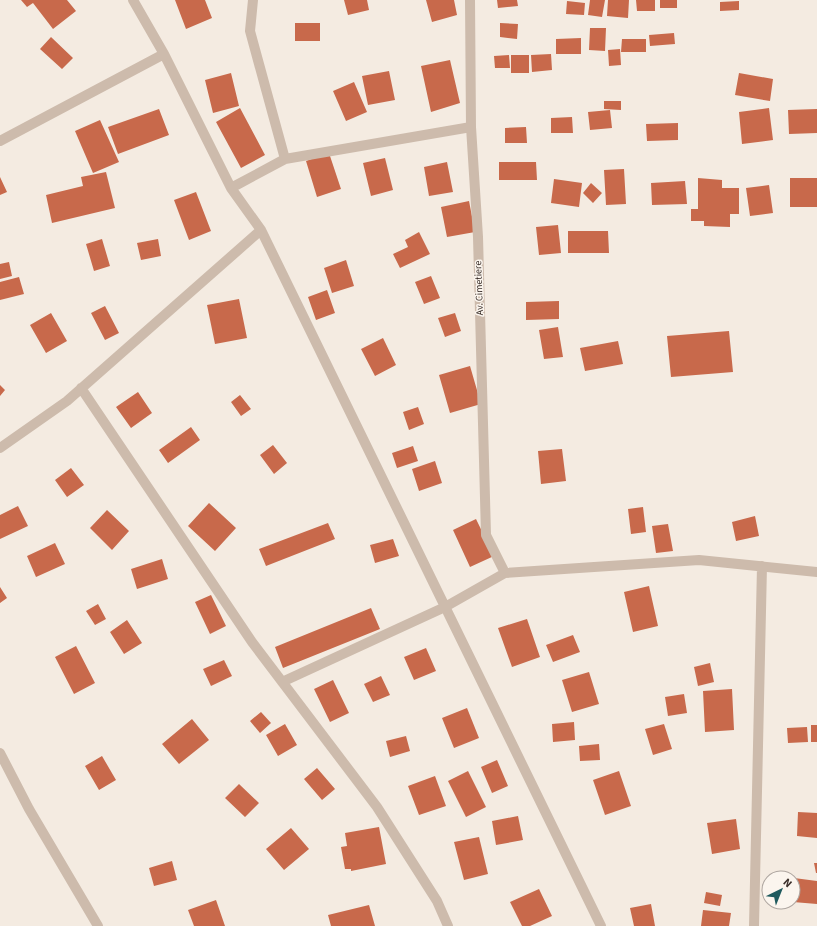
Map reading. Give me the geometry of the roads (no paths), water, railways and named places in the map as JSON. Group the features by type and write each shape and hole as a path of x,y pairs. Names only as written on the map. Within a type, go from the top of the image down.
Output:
{"street":[{"path":"133,0 164,54 231,188 260,230 601,926"},
{"path":"254,0 250,31 285,159"},
{"name":"Av. Cimetiere","path":"470,0 471,127 478,237 486,535 505,573"},
{"path":"0,141 164,54"},
{"path":"231,188 285,159 471,127"},
{"path":"0,448 67,401 260,230"},
{"path":"81,388 252,642 377,807 437,900 448,926"},
{"path":"282,682 445,607 505,573 699,560 817,572"},
{"path":"754,926 762,566"},
{"path":"0,753 29,808 98,926"}]}
